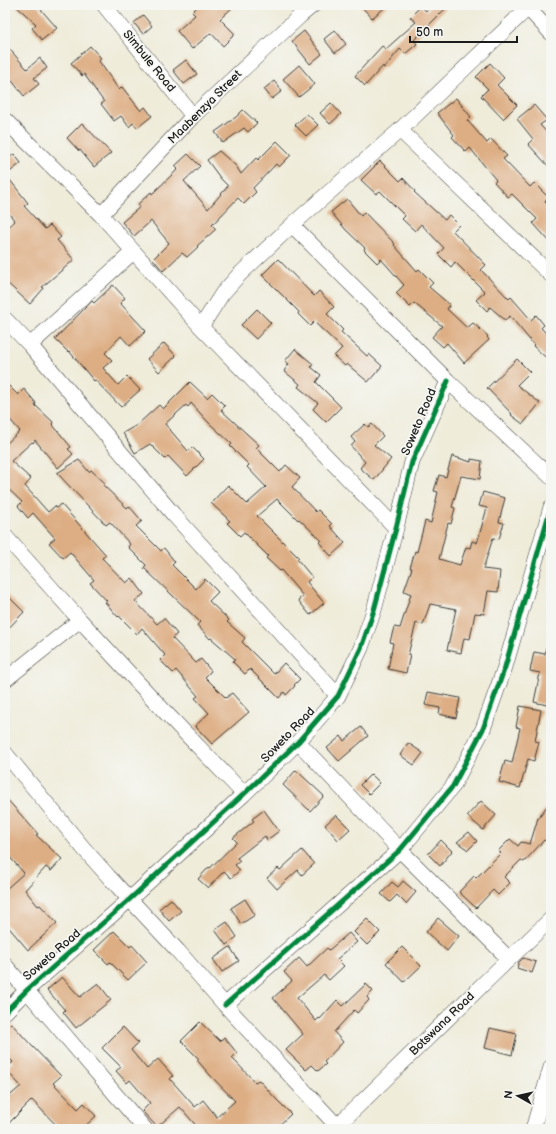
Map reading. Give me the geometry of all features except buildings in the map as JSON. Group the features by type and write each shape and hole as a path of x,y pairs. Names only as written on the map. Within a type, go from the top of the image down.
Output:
{"street":[{"name":"Simbule Road","path":"105,5 193,116"},
{"name":"Maabenzya Street","path":"101,215 193,116 313,5"},
{"path":"201,327 222,294 238,276 292,225 400,130 528,6 551,33"},
{"path":"5,120 101,215 201,327 396,528"},
{"path":"400,130 551,275"},
{"path":"292,225 448,381 551,477"},
{"path":"30,345 133,252"},
{"path":"5,319 30,345 173,514 338,696"},
{"name":"Soweto Road","path":"5,1012 27,990 130,899 244,794 298,742 338,696 361,648 374,610 412,462 448,381"},
{"path":"225,1005 400,850 453,786 483,729 505,667 551,507"},
{"path":"5,536 166,713 244,794"},
{"path":"5,680 80,620"},
{"path":"298,742 400,850 509,959"},
{"path":"5,753 85,850 336,1127"},
{"name":"Botswana Road","path":"336,1127 551,919"},
{"path":"5,965 146,1129"},
{"path":"533,1129 551,1067"}],"cycle path":[{"path":"5,1012 27,990 130,899 244,794 298,742 338,696 361,648 374,610 412,462 448,381"},
{"path":"225,1005 400,850 453,786 483,729 505,667 551,507"}]}
